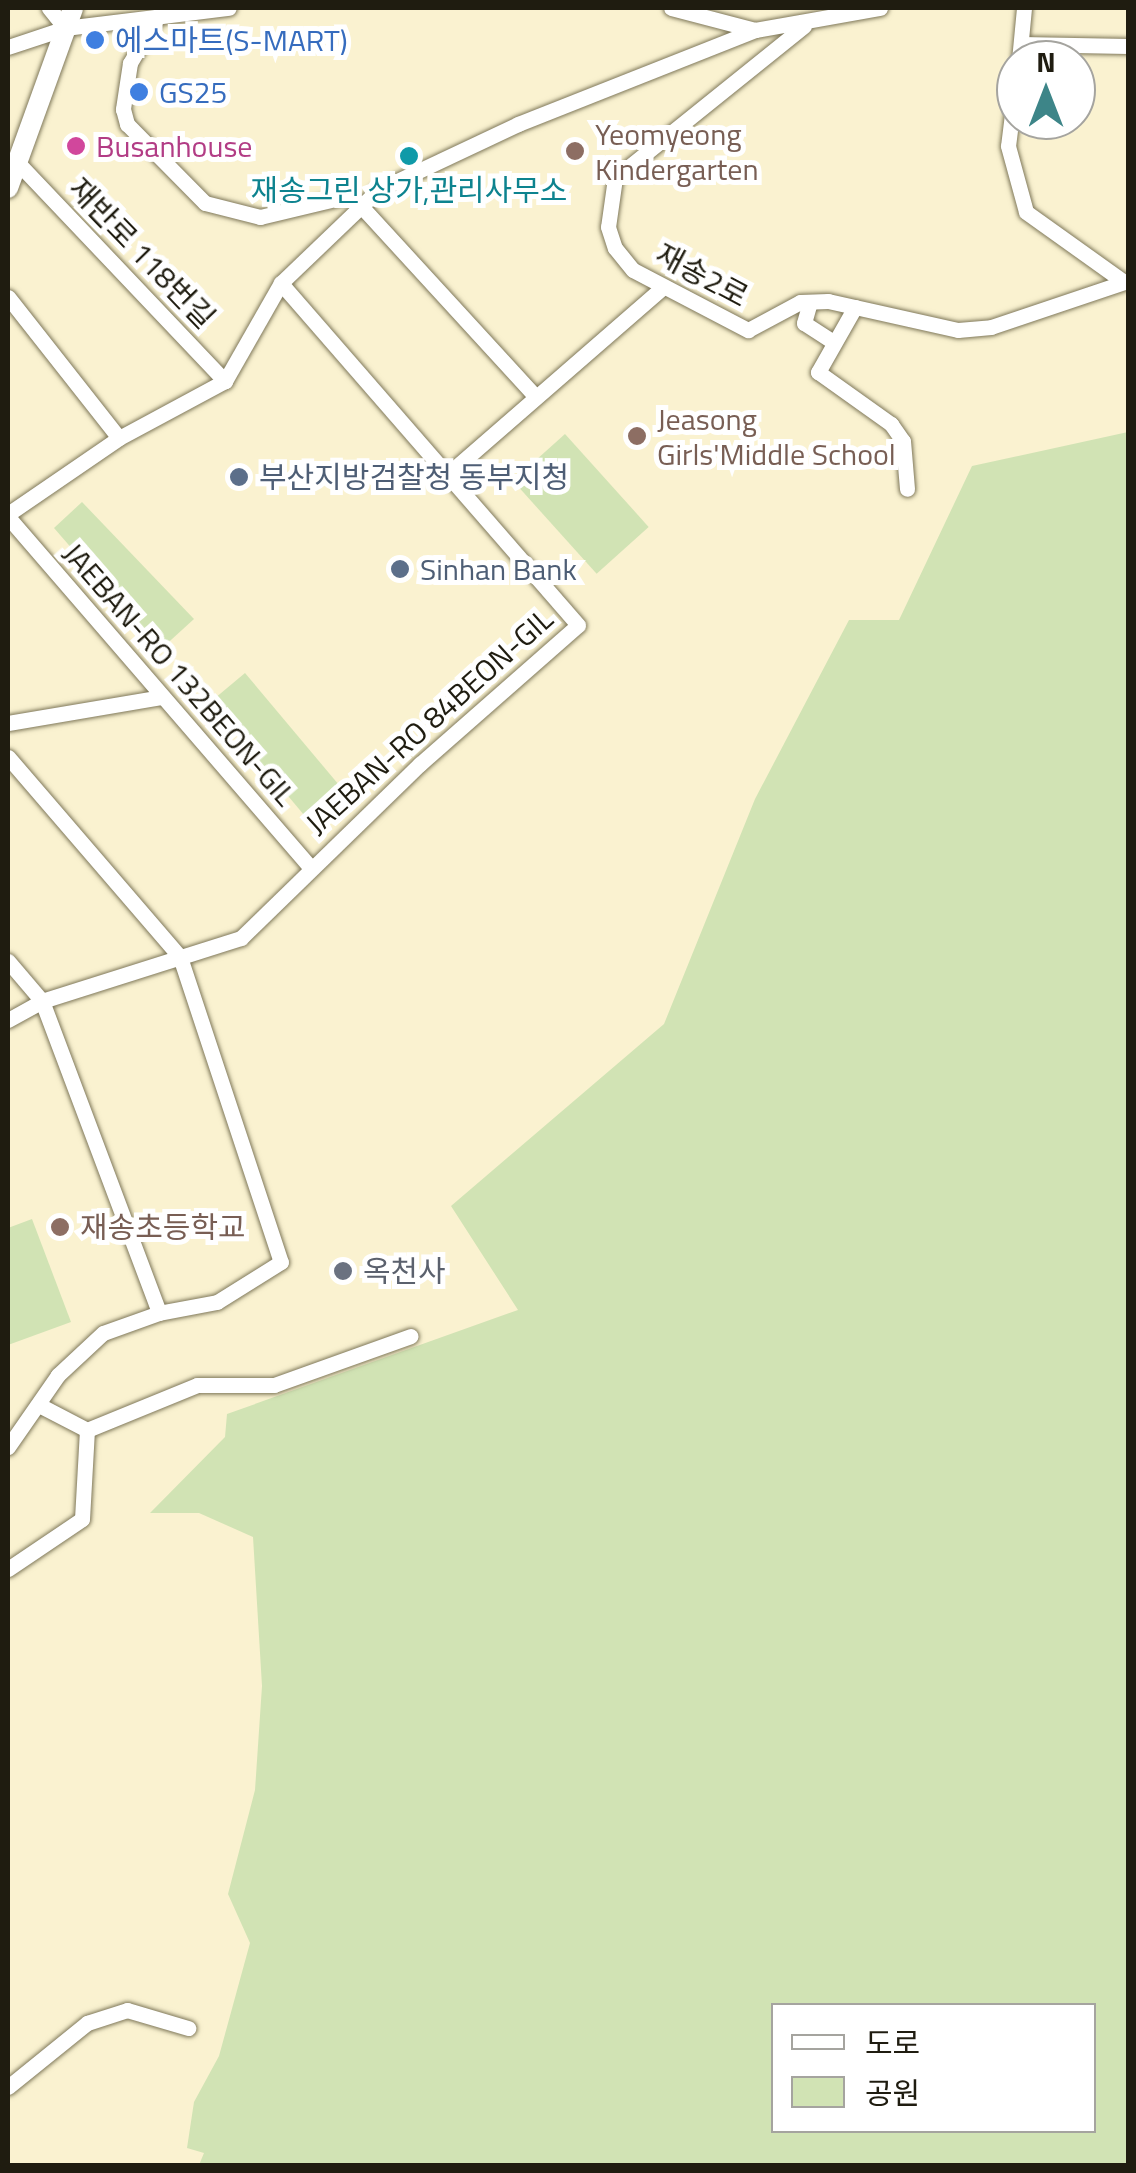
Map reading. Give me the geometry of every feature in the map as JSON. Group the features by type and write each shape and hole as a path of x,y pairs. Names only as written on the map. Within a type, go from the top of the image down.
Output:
{"main road":[{"path":"8,188 69,18"}],"street":[{"path":"49,8 69,18"},
{"path":"8,47 69,18 158,16 229,8"},
{"path":"671,8 755,30"},
{"path":"8,515 119,438 225,380 281,283 378,190 518,124 755,30 804,26 880,8"},
{"path":"1021,40 1024,8"},
{"path":"158,16 130,64 123,109 127,124 205,202 260,217 344,197"},
{"name":"재송2로","path":"804,26 615,178 608,226 615,248 661,289 748,330 777,311 810,302 854,307 958,330 991,328 1126,281"},
{"path":"1096,48 1128,46"},
{"path":"1009,140 1026,212 1126,281"},
{"name":"재반로 118번길","path":"18,163 225,380"},
{"path":"361,206 535,396"},
{"path":"281,283 448,474 661,289"},
{"path":"8,296 119,438"},
{"path":"810,302 804,323 834,342"},
{"path":"854,307 818,372 891,424 903,441 907,489"},
{"name":"JAEBAN-RO 84BEON-GIL","path":"8,1020 42,1001 241,938 310,867 578,626 448,474"},
{"name":"JAEBAN-RO 132BEON-GIL","path":"8,515 310,867"},
{"path":"8,723 161,697"},
{"path":"8,757 180,957 282,1262 216,1302 159,1313 103,1333 58,1376 8,1447"},
{"path":"8,961 42,1001 159,1313"},
{"path":"86,1430 168,1394 197,1386 274,1384 412,1336"},
{"path":"39,1405 86,1430"},
{"path":"8,1569 82,1519 86,1430"},
{"path":"8,2087 88,2023 128,2010 188,2028"}],"green space":[{"path":"1128,432 1128,2165 199,2165 204,2153 187,2148 194,2102 219,2056 250,1943 228,1894 255,1790 262,1686 253,1537 199,1513 150,1513 225,1437 227,1414 518,1310 451,1206 664,1024 755,799 849,620 899,620 972,466"},
{"path":"565,434 649,527 597,574 513,481"},
{"path":"82,502 194,619 160,650 54,528"},
{"path":"245,673 348,796 313,825 210,703"},
{"path":"32,1219 71,1322 8,1345 8,1228"}],"place":[{"name":"에스마트(S-MART)","path":"95,40"},
{"name":"GS25","path":"139,92"},
{"name":"Busanhouse","path":"76,146"},
{"name":"Yeomyeong Kindergarten","path":"575,151"},
{"name":"재송그린 상가,관리사무소","path":"409,156"},
{"name":"Jeasong Girls'Middle School","path":"637,436"},
{"name":"부산지방검찰청 동부지청","path":"239,477"},
{"name":"Sinhan Bank","path":"400,569"},
{"name":"재송초등학교","path":"60,1227"},
{"name":"옥천사","path":"343,1271"}]}
